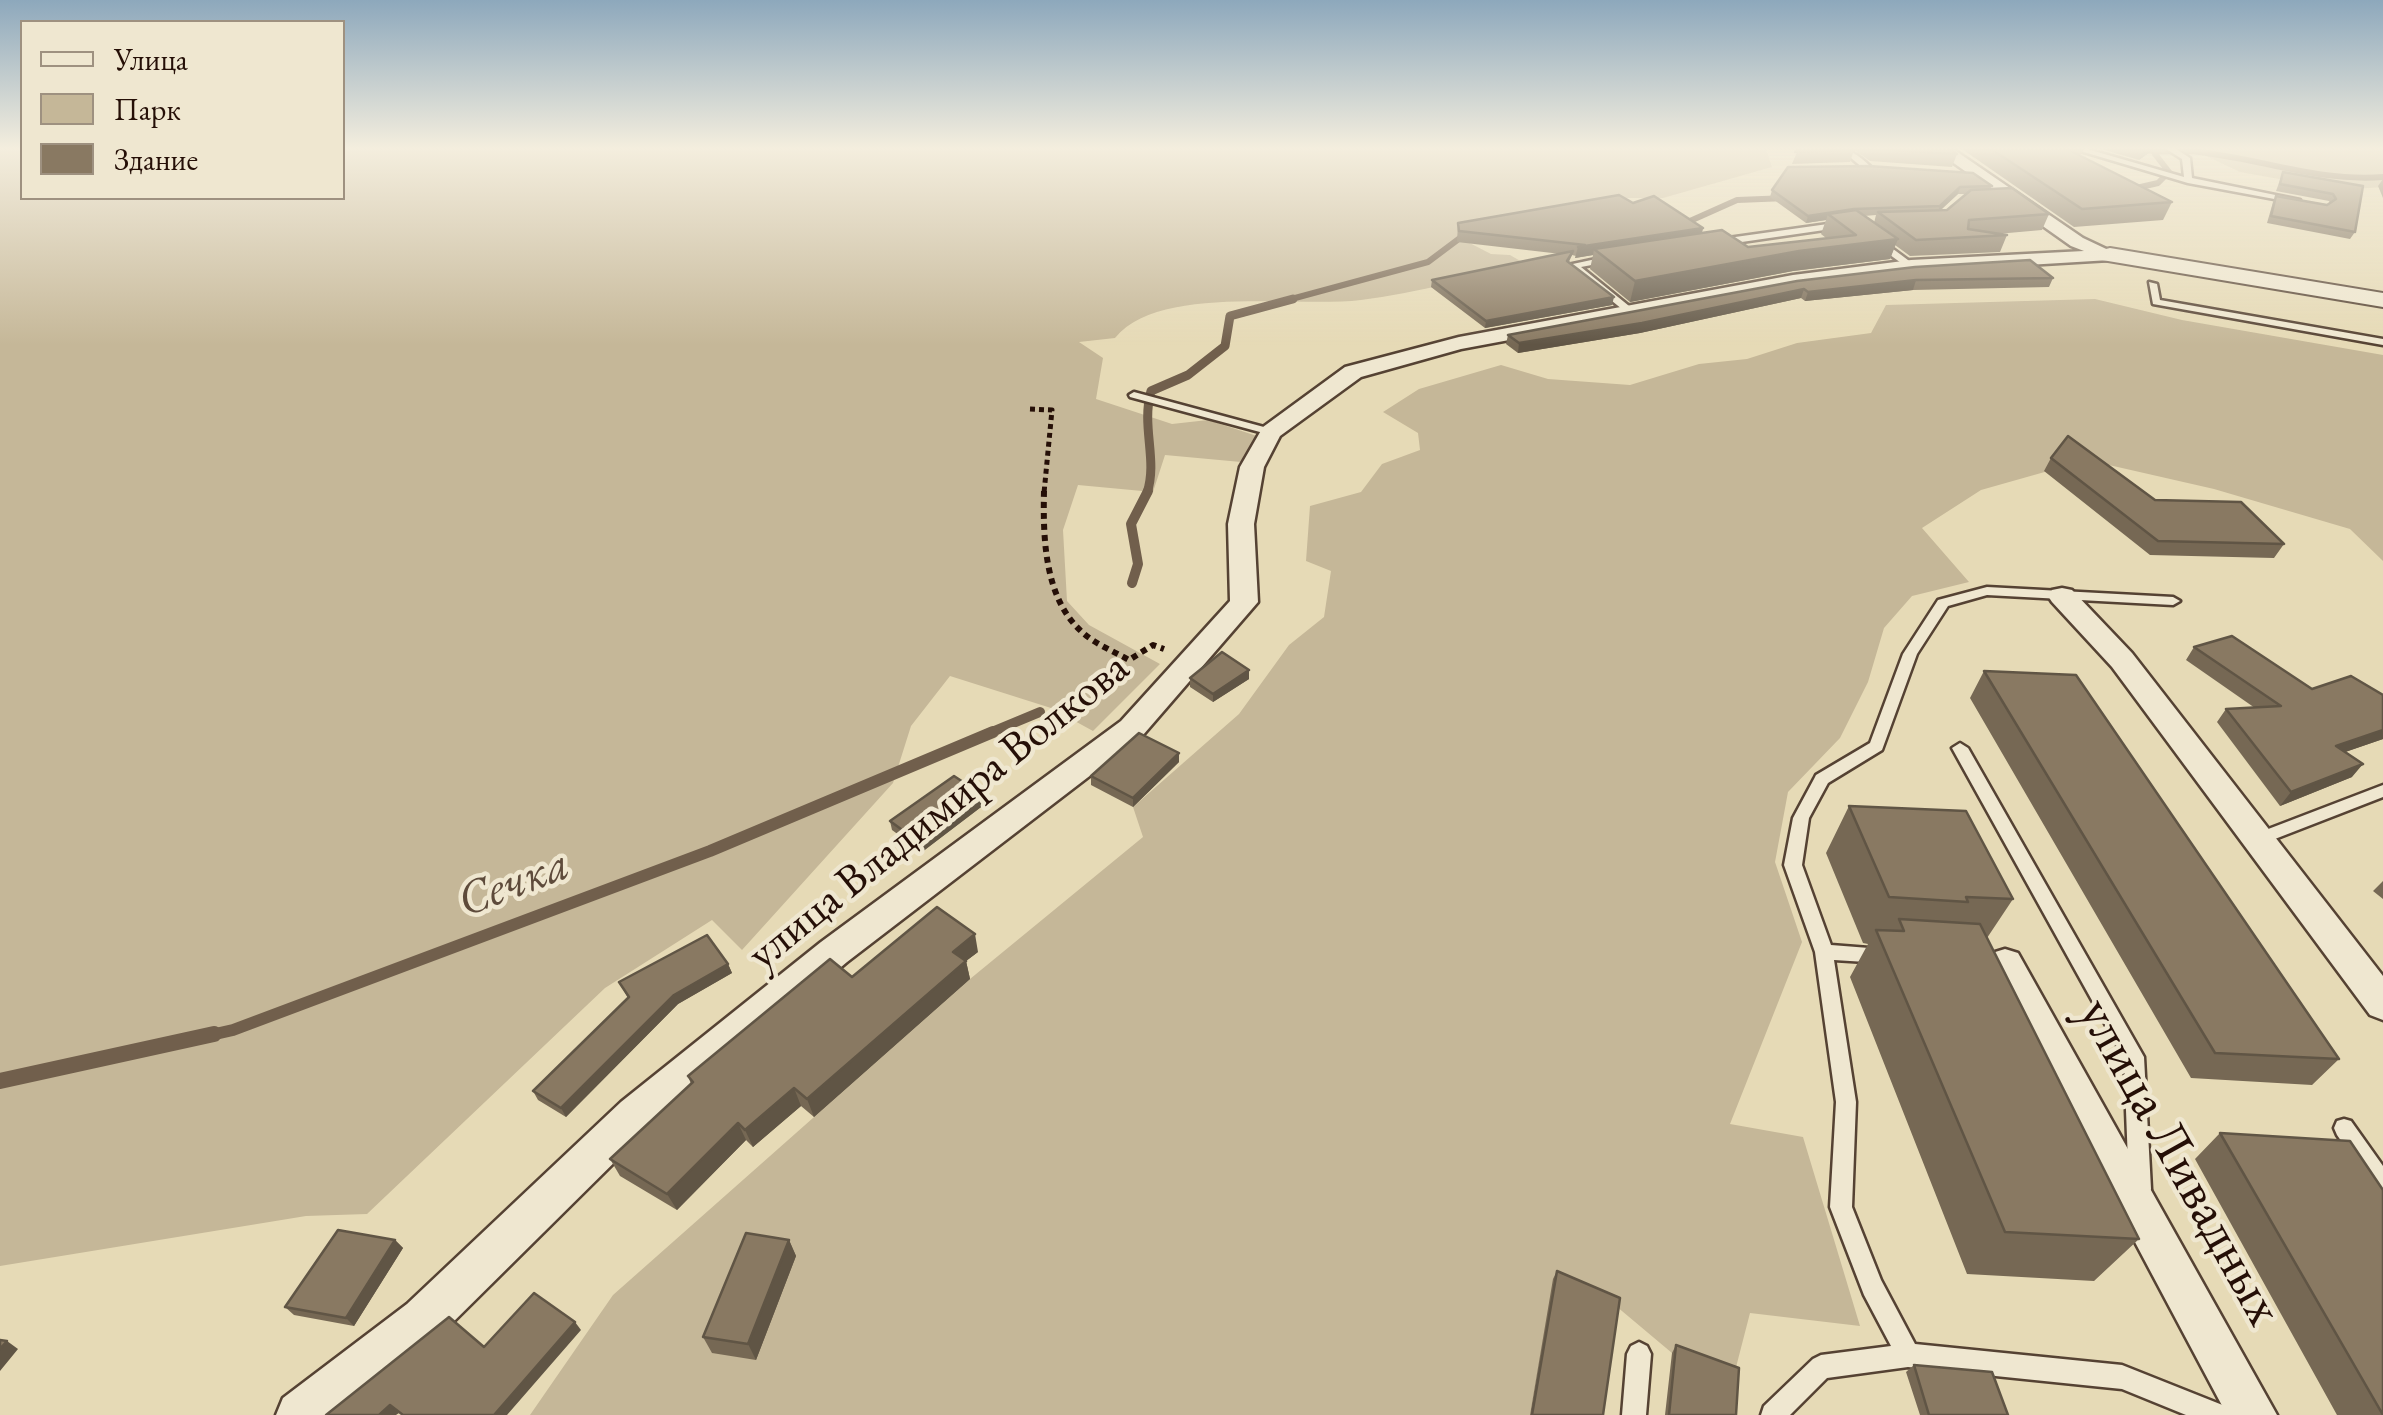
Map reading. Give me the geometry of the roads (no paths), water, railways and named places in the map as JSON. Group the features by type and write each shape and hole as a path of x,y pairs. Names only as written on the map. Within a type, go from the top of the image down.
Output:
{"street":[{"path":"2028,213 2077,242 2110,255 2383,300"},
{"name":"улица Владимира Волкова","path":"300,1415 422,1320 635,1115 834,952 1132,728 1244,602 1241,524 1252,467 1271,432 1353,372 1459,343 1793,281 1911,266 2110,255"},
{"path":"2062,596 2122,660 2383,1004"},
{"name":"улица Ливадных","path":"1996,963 2142,1213 2252,1415"}],"lane":[{"path":"1717,243 1852,223"},
{"path":"1866,234 1911,266"},
{"path":"1627,257 1573,265 1631,312"},
{"path":"2152,284 2156,302 2383,342"},
{"path":"1134,395 1271,432"},
{"path":"1908,1355 1872,1286 1841,1206 1846,1102 1824,952 1793,865 1802,818 1822,780 1876,746 1910,654 1943,602 1987,591 2173,601"},
{"path":"1960,748 2134,1056 2142,1213"},
{"path":"2256,840 2383,791"},
{"path":"1824,952 1896,956"},
{"path":"2344,1128 2383,1184"},
{"path":"1634,1415 1639,1354"},
{"path":"1773,1415 1821,1367 1908,1355 2122,1377 2216,1415"}],"waterway":[{"name":"Сечка","path":"1681,225 1708,213"},
{"name":"Сечка","path":"1284,301 1428,262 1460,238 1469,236"},
{"name":"Сечка","path":"1147,493 1151,391 1188,375 1225,346 1230,316 1293,299"},
{"name":"Сечка","path":"1132,583 1138,564 1131,524 1147,493"},
{"name":"Сечка","path":"987,734 1040,712"},
{"name":"Сечка","path":"202,1037 233,1030 710,851 993,732"},
{"name":"Сечка","path":"0,1081 214,1034"}]}
